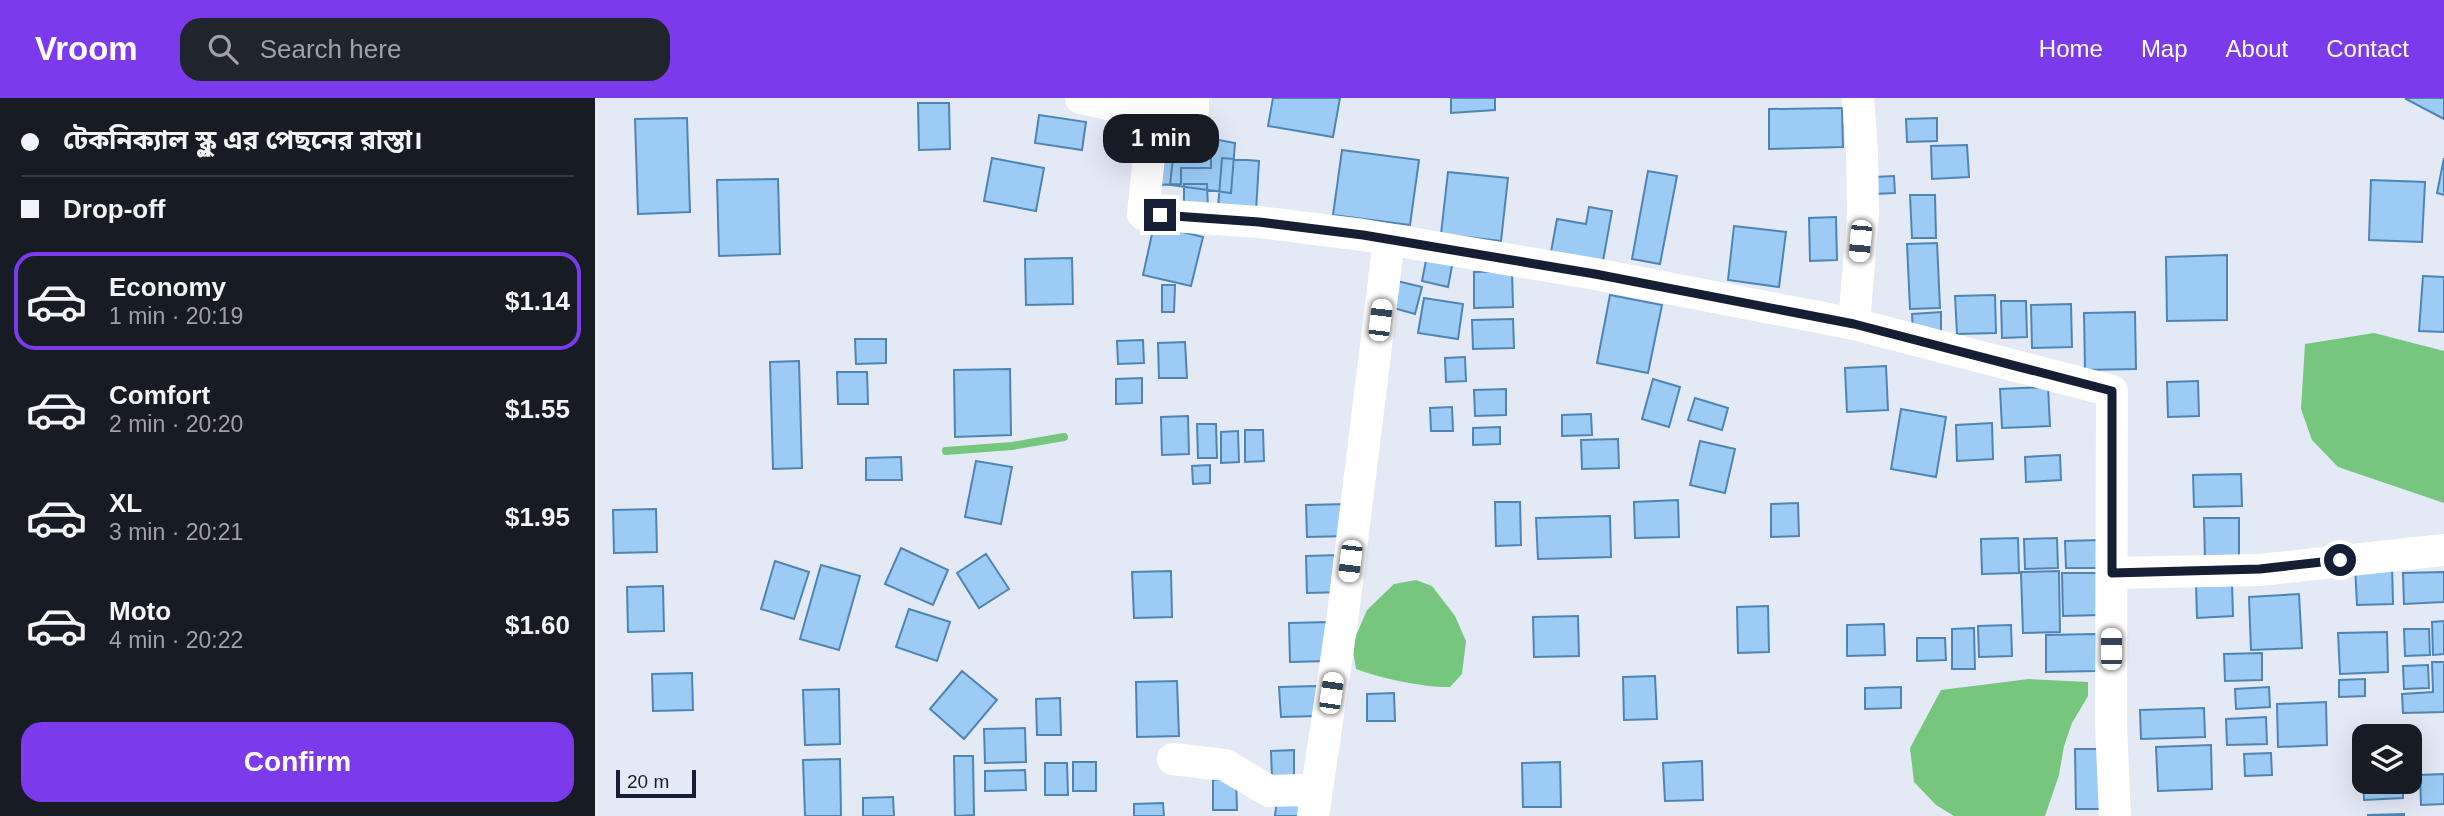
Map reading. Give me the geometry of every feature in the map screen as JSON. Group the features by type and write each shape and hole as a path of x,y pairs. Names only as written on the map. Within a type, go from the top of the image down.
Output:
{"street":[{"path":"1081,98 1116,106 1192,110 1193,98"},
{"path":"1854,324 1863,214 1858,98"},
{"path":"1154,109 1143,214 1259,222 1595,274 1854,324 2112,391 2111,724 2115,816"},
{"path":"1315,807 1343,614 1389,240"},
{"path":"2112,573 2260,569 2444,550"},
{"path":"1173,759 1225,765 1269,790 1299,790 1315,807"}],"shaded area":[{"path":"2374,333 2444,351 2444,503 2338,467 2312,440 2301,409 2305,344"},
{"path":"1416,580 1432,586 1455,616 1466,641 1462,674 1450,687 1403,682 1356,669 1352,645 1367,610 1394,584"},
{"path":"2029,679 2088,682 2088,696 2072,723 2045,816 1954,816 1936,805 1914,782 1910,748 1941,690"}],"building":[{"path":"1273,98 1340,98 1333,137 1268,126"},
{"path":"1451,98 1495,98 1495,110 1451,113"},
{"path":"2444,98 2444,119 2406,99"},
{"path":"918,103 949,103 950,149 919,150"},
{"path":"1842,108 1843,147 1769,149 1769,109"},
{"path":"1039,115 1086,122 1082,150 1035,143"},
{"path":"687,118 690,212 638,214 635,119"},
{"path":"1937,118 1937,141 1907,142 1906,119"},
{"path":"1176,132 1235,143 1231,193 1170,185"},
{"path":"1211,132 1211,168 1181,168 1181,184 1155,185 1154,133"},
{"path":"1967,145 1969,177 1932,179 1931,146"},
{"path":"1342,150 1419,160 1410,225 1333,215"},
{"path":"992,158 1044,168 1036,211 984,201"},
{"path":"1222,158 1259,161 1256,211 1218,208"},
{"path":"2444,158 2444,195 2437,193"},
{"path":"1648,171 1677,176 1660,264 1632,259"},
{"path":"1448,172 1508,178 1501,241 1441,234"},
{"path":"1894,176 1895,193 1875,194 1874,177"},
{"path":"778,179 780,254 719,256 717,180"},
{"path":"2371,180 2425,182 2422,242 2369,240"},
{"path":"1184,184 1207,184 1208,208 1184,208"},
{"path":"1910,195 1935,195 1936,238 1912,238"},
{"path":"1589,207 1612,211 1603,261 1551,252 1557,219 1586,224"},
{"path":"1836,217 1837,260 1810,261 1809,218"},
{"path":"1154,225 1203,237 1191,286 1143,275"},
{"path":"1734,226 1786,232 1779,287 1728,280"},
{"path":"1937,243 1940,308 1910,309 1907,244"},
{"path":"1427,255 1453,261 1448,287 1422,281"},
{"path":"2227,255 2227,320 2167,321 2166,257"},
{"path":"1072,258 1073,304 1026,305 1025,259"},
{"path":"1512,271 1513,307 1474,308 1474,272"},
{"path":"2423,276 2444,277 2444,332 2419,331"},
{"path":"1397,281 1422,287 1415,314 1390,307"},
{"path":"1162,285 1175,285 1174,312 1162,312"},
{"path":"1610,295 1662,305 1648,373 1597,363"},
{"path":"1995,295 1996,333 1957,334 1955,296"},
{"path":"1424,298 1463,304 1458,339 1418,333"},
{"path":"2001,301 2026,301 2027,337 2002,338"},
{"path":"2071,304 2072,347 2032,348 2031,305"},
{"path":"1941,312 1941,331 1913,332 1912,314"},
{"path":"2135,312 2136,369 2085,370 2084,313"},
{"path":"1513,319 1514,348 1473,349 1472,320"},
{"path":"855,339 886,339 886,363 856,364"},
{"path":"1143,340 1144,363 1118,364 1117,341"},
{"path":"1185,342 1187,378 1159,378 1158,343"},
{"path":"1465,357 1466,381 1446,382 1445,358"},
{"path":"799,361 802,468 773,469 770,362"},
{"path":"1886,366 1888,410 1847,412 1845,368"},
{"path":"1010,369 1011,435 955,437 954,370"},
{"path":"837,372 867,372 868,404 838,404"},
{"path":"1142,378 1142,403 1116,404 1116,379"},
{"path":"1653,379 1680,387 1669,427 1642,419"},
{"path":"2198,381 2199,416 2168,417 2167,382"},
{"path":"2048,387 2050,426 2002,428 2000,389"},
{"path":"1506,389 1506,415 1475,416 1474,390"},
{"path":"1695,398 1728,408 1722,430 1688,420"},
{"path":"1452,407 1453,431 1431,431 1430,408"},
{"path":"1901,409 1946,417 1936,477 1891,469"},
{"path":"1591,414 1592,435 1562,436 1562,415"},
{"path":"1188,416 1189,454 1162,455 1161,417"},
{"path":"1992,423 1993,459 1957,461 1956,425"},
{"path":"1197,424 1216,424 1217,458 1198,458"},
{"path":"1500,427 1500,444 1473,445 1473,428"},
{"path":"1245,430 1263,430 1264,461 1245,462"},
{"path":"1238,431 1239,462 1221,463 1221,432"},
{"path":"1618,439 1619,468 1582,469 1581,440"},
{"path":"1700,441 1735,449 1725,493 1690,485"},
{"path":"2060,455 2061,480 2026,482 2025,457"},
{"path":"901,457 902,480 866,480 866,458"},
{"path":"976,461 1012,467 1001,524 965,517"},
{"path":"1210,465 1210,483 1193,484 1192,466"},
{"path":"2241,474 2242,506 2194,507 2193,475"},
{"path":"1678,500 1679,537 1635,538 1634,502"},
{"path":"1495,502 1520,502 1521,545 1496,546"},
{"path":"1798,503 1799,536 1771,537 1771,504"},
{"path":"1347,504 1348,536 1307,537 1306,505"},
{"path":"656,509 657,552 614,553 613,510"},
{"path":"1610,516 1611,557 1538,559 1536,518"},
{"path":"2204,518 2239,518 2239,559 2205,559"},
{"path":"2018,538 2019,573 1982,574 1981,539"},
{"path":"2057,538 2058,568 2025,569 2024,539"},
{"path":"2099,540 2099,568 2066,568 2065,541"},
{"path":"901,548 948,570 933,605 885,584"},
{"path":"986,554 1009,589 979,608 957,573"},
{"path":"1341,555 1343,592 1307,593 1306,556"},
{"path":"775,561 809,572 794,619 761,609"},
{"path":"2392,564 2393,604 2357,605 2355,565"},
{"path":"821,565 860,576 839,650 800,639"},
{"path":"1171,571 1172,617 1134,618 1132,572"},
{"path":"2059,571 2060,632 2023,633 2021,572"},
{"path":"2444,572 2444,602 2404,604 2403,573"},
{"path":"2062,573 2099,573 2101,615 2063,616"},
{"path":"2232,583 2233,616 2197,618 2196,584"},
{"path":"663,586 664,631 628,632 627,587"},
{"path":"2299,594 2302,648 2251,650 2249,597"},
{"path":"1768,606 1769,652 1738,653 1737,607"},
{"path":"909,609 950,622 937,661 896,647"},
{"path":"1578,616 1579,656 1534,657 1533,617"},
{"path":"2444,621 2444,654 2433,655 2432,622"},
{"path":"1329,622 1330,661 1290,662 1289,623"},
{"path":"1884,624 1885,655 1847,656 1847,625"},
{"path":"2011,625 2012,656 1979,657 1978,626"},
{"path":"1974,628 1975,669 1952,669 1952,629"},
{"path":"2404,629 2429,629 2430,655 2405,656"},
{"path":"2387,632 2388,672 2340,674 2338,633"},
{"path":"2096,634 2097,671 2046,672 2046,635"},
{"path":"1917,638 1945,638 1946,660 1917,661"},
{"path":"2262,653 2262,680 2225,681 2224,654"},
{"path":"2432,662 2444,662 2444,712 2403,713 2402,694 2433,692"},
{"path":"2428,665 2429,688 2404,689 2403,666"},
{"path":"962,671 997,700 964,739 930,709"},
{"path":"692,673 693,710 653,711 652,674"},
{"path":"1655,676 1657,719 1624,720 1623,677"},
{"path":"2365,679 2365,696 2339,697 2339,680"},
{"path":"1177,681 1179,736 1137,737 1136,682"},
{"path":"1317,686 1318,716 1281,717 1279,687"},
{"path":"1901,687 1901,708 1865,709 1865,688"},
{"path":"2269,687 2270,707 2236,709 2235,689"},
{"path":"839,689 840,744 805,745 803,690"},
{"path":"1394,693 1395,721 1367,721 1367,694"},
{"path":"1060,698 1061,735 1037,735 1036,699"},
{"path":"2326,702 2327,745 2278,747 2277,704"},
{"path":"2204,708 2205,737 2141,739 2140,710"},
{"path":"2266,717 2267,744 2227,745 2226,719"},
{"path":"1025,728 1026,762 985,763 984,729"},
{"path":"2211,745 2212,789 2158,791 2156,747"},
{"path":"2075,749 2102,749 2104,809 2076,809"},
{"path":"1294,750 1294,778 1272,778 1271,751"},
{"path":"2271,753 2272,775 2245,776 2244,754"},
{"path":"954,756 973,756 974,815 955,816"},
{"path":"840,759 841,816 805,816 803,760"},
{"path":"1702,761 1703,800 1665,801 1663,763"},
{"path":"1073,762 1096,762 1096,791 1073,791"},
{"path":"1560,762 1561,807 1523,807 1522,763"},
{"path":"1045,763 1067,763 1068,795 1045,795"},
{"path":"1025,770 1026,790 985,791 985,771"},
{"path":"2444,774 2444,804 2421,805 2422,775"},
{"path":"1236,779 1237,810 1213,810 1213,780"},
{"path":"2364,794 2403,794 2403,798 2364,800"},
{"path":"893,797 894,816 863,816 863,798"},
{"path":"1277,800 1305,803 1303,816 1275,816"},
{"path":"1163,803 1164,816 1134,816 1134,804"},
{"path":"2368,815 2404,816 2368,816"}],"waterway":[{"path":"946,451 1012,446 1064,437"}],"route":[{"path":"1160,215 1259,222 1363,235 1595,274 1854,324 2112,391 2112,573 2260,569 2340,560"}]}
